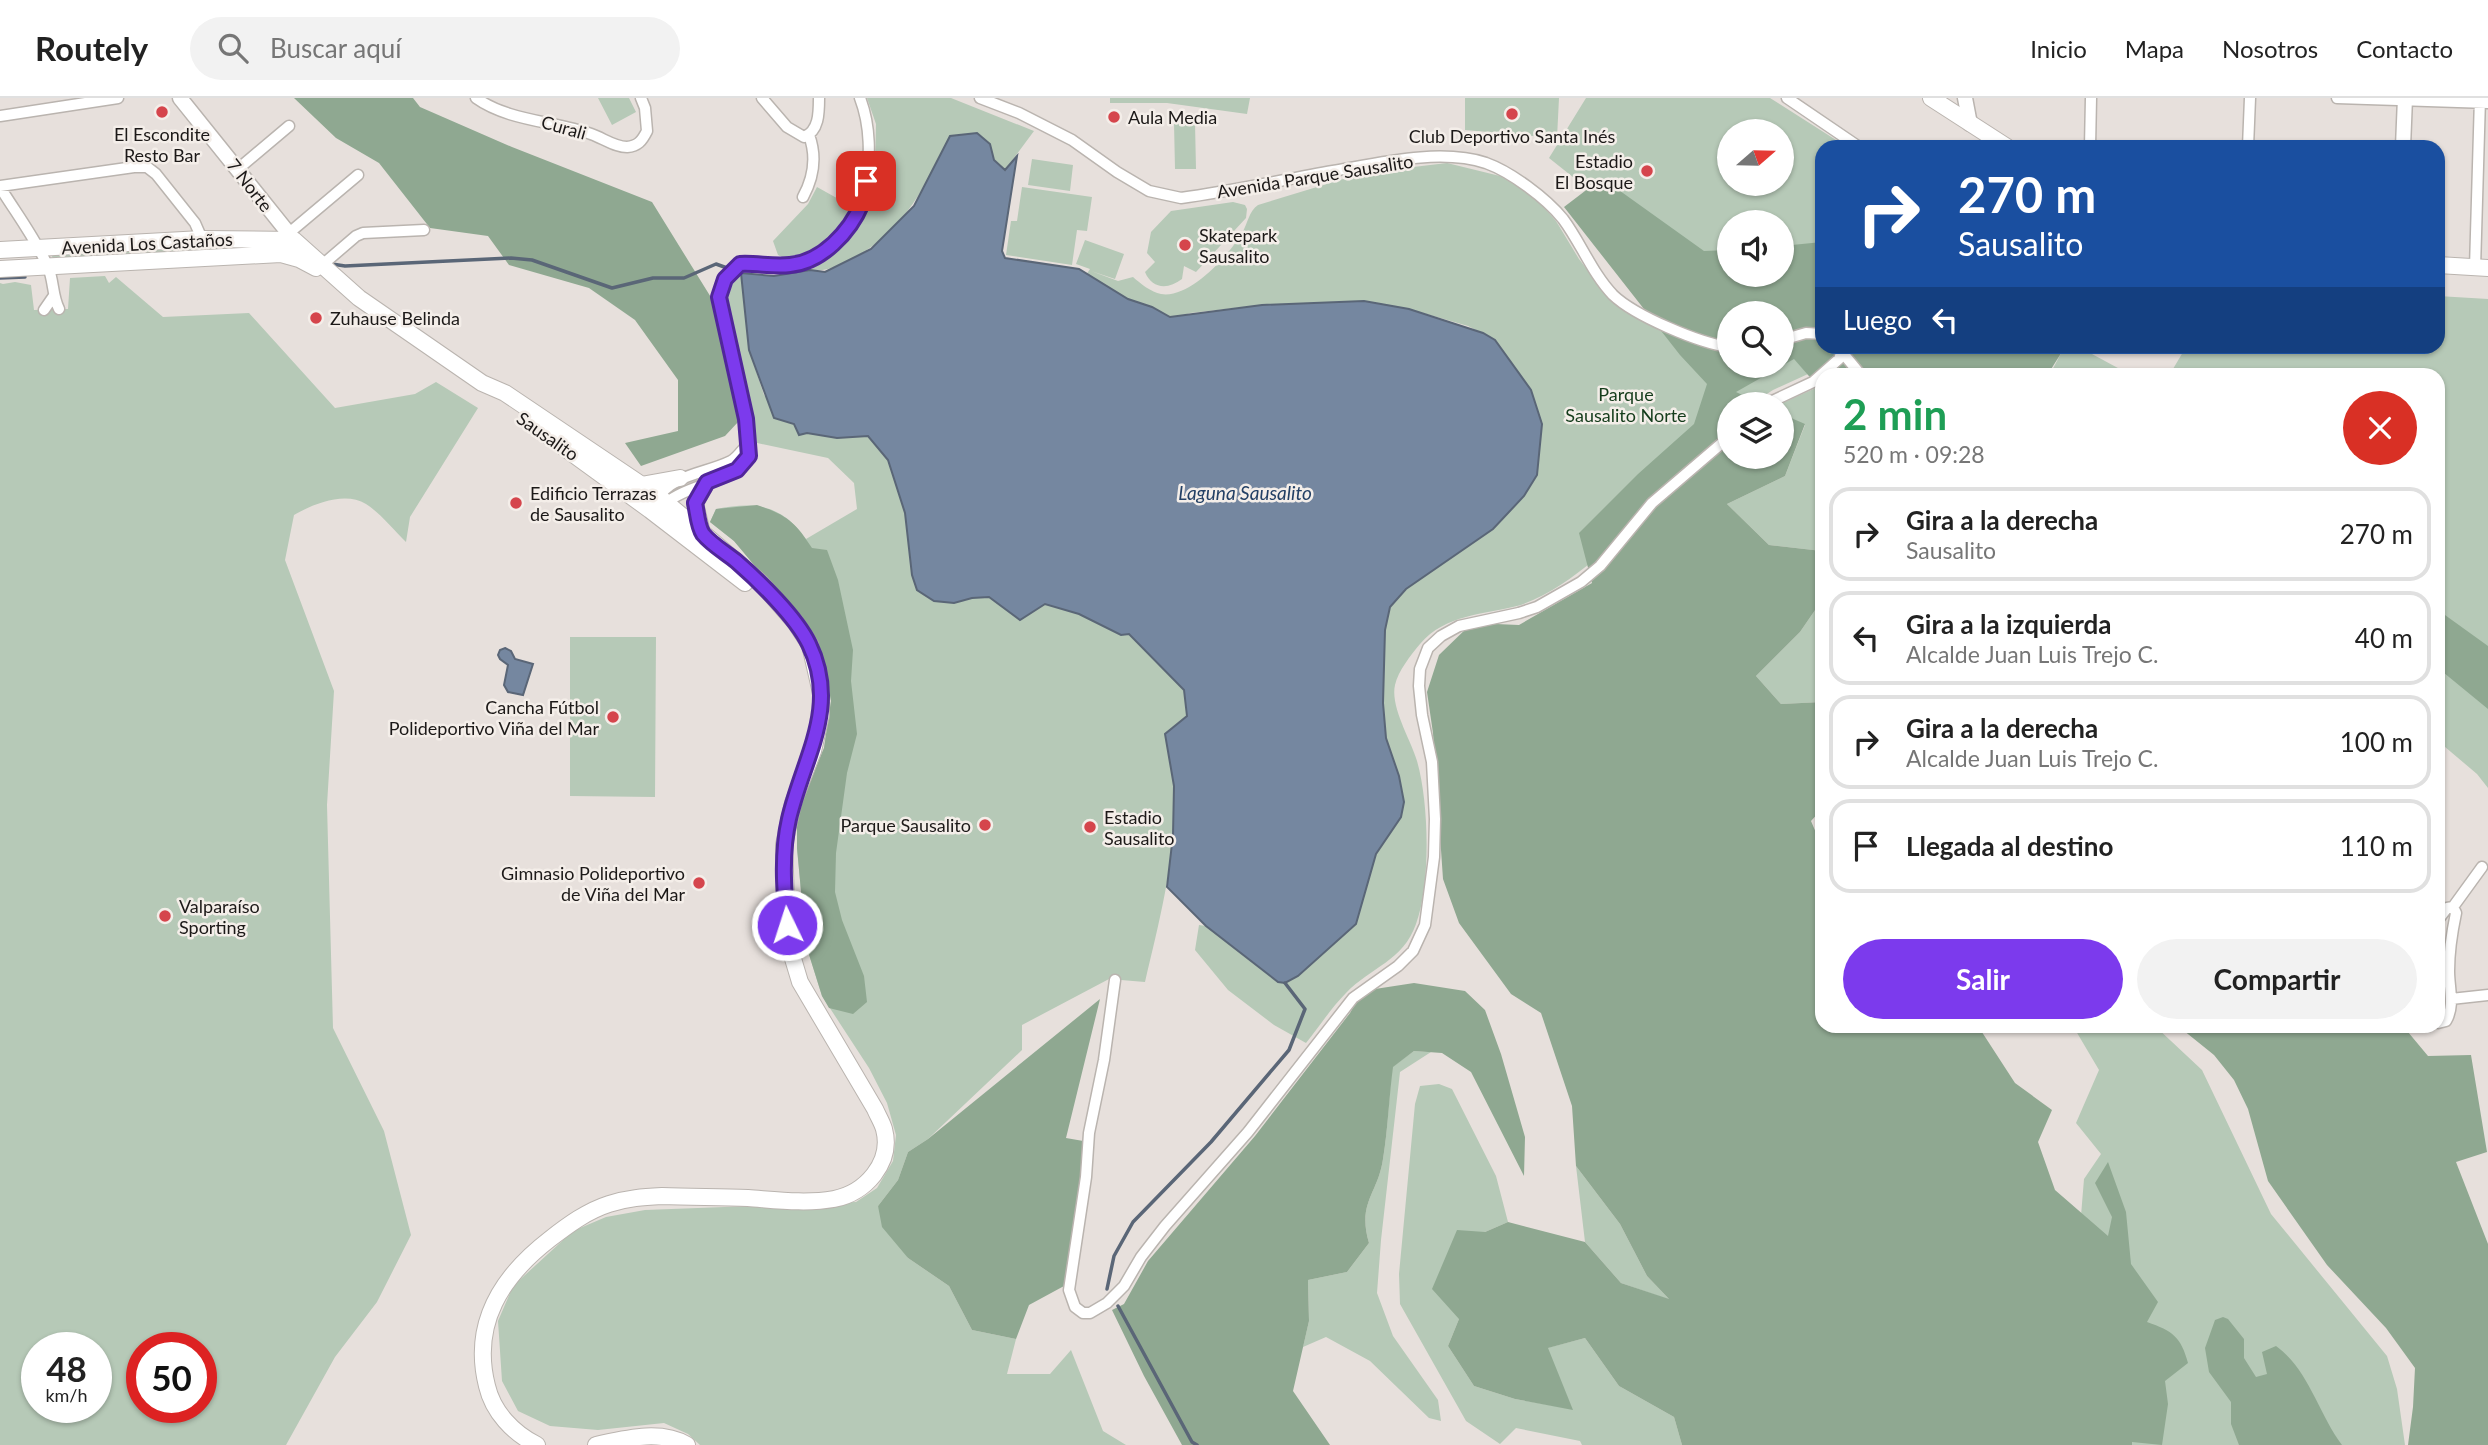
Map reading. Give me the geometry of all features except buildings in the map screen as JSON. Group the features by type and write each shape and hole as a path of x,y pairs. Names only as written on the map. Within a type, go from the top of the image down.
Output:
{"main road":[{"path":"1931,98 1970,124 1983,140"},
{"name":"Avenida Los Castaños","path":"0,250 291,237"},
{"name":"Sausalito","path":"291,237 359,298 482,383 505,393 641,485 658,503"},
{"name":"Avenida Los Castaños","path":"0,269 281,254"},
{"name":"Sausalito","path":"281,254 326,270"},
{"path":"2445,265 2482,268"},
{"name":"Sausalito","path":"482,383 499,401 658,503"},
{"path":"641,485 680,478"},
{"path":"702,533 695,503 707,482"},
{"path":"537,1445 511,1427 495,1407 489,1396 482,1359 487,1324 496,1295 506,1280 535,1250 591,1211 621,1201 662,1196 805,1201 848,1195 863,1186 875,1173 882,1162 885,1148 884,1131 875,1109 811,1004 800,982 791,952 785,894 784,845 793,803 813,751 821,715 821,693 810,645 795,622 760,582 702,533 658,503"},
{"path":"658,503 753,589 776,602"},
{"path":"596,1445 645,1436 665,1438 687,1445"}],"street":[{"path":"0,117 118,98"},
{"name":"7 Norte","path":"180,98 291,237"},
{"name":"Curali","path":"476,98 500,111 571,127 620,147 637,145 647,131 645,108 640,98"},
{"path":"762,98 787,127 804,137 816,127 820,98"},
{"path":"658,503 727,475 744,464 749,456 746,419 719,297 725,279 738,265 790,265 810,261 833,244 848,225 862,203 869,158 869,132 860,98"},
{"name":"Avenida Parque Sausalito","path":"980,98 1019,113 1072,140 1116,172 1149,191 1181,198 1393,161 1456,157 1486,163 1510,174 1562,218 1595,271 1615,296 1675,330 1717,345"},
{"path":"1787,98 1849,140"},
{"path":"1965,98 1970,124"},
{"path":"2090,140 2091,98"},
{"path":"2248,140 2250,98"},
{"path":"2337,98 2482,101 2482,268"},
{"path":"2403,140 2405,99"},
{"path":"238,169 289,126"},
{"path":"803,197 814,166 809,135"},
{"path":"59,309 53,296 48,268 39,248 0,187 147,167 156,174 195,223 202,239"},
{"path":"281,254 289,249 291,237 358,175"},
{"path":"326,270 356,236 363,233 424,230"},
{"path":"44,310 53,296"},
{"path":"1794,337 1815,334"},
{"path":"1829,368 1839,359 1839,354"},
{"path":"1842,354 1855,368"},
{"path":"1792,392 1815,380"},
{"path":"658,503 680,478 733,460 747,445"},
{"path":"1115,980 1104,1060 1088,1133 1086,1177 1069,1290 1074,1307 1083,1313 1090,1313 1107,1303 1124,1286 1141,1257 1165,1226 1248,1132 1353,998 1398,966 1413,951 1425,925 1434,857 1432,762 1419,686 1420,668 1428,648 1441,636 1459,626 1528,610 1560,596 1581,582 1600,566 1652,503 1717,446"},
{"path":"2445,911 2453,907 2483,867"},
{"path":"2445,1021 2449,1015 2451,999 2449,970 2456,913 2453,907"},
{"path":"2451,999 2488,995"}],"green space":[{"path":"294,98 413,98 420,107 512,147 652,202 712,299 739,421 725,436 641,466 625,443 678,431 678,380 635,320 589,288 509,265 488,236 430,228 379,163 336,138"},
{"path":"598,98 629,98 636,112 612,125"},
{"path":"867,98 951,98 1034,131 1005,170 994,160 950,136 911,207 884,237 869,249 841,264 810,270 838,251 861,219 875,166 876,124"},
{"path":"1110,98 1250,98 1247,114 1167,103 1110,103"},
{"name":"Club Deportivo Santa Inés","path":"1465,98 1559,98 1557,138 1465,130"},
{"name":"Estadio El Bosque","path":"1586,98 1770,98 1836,140 1815,140 1815,255 1794,256 1794,210 1717,210 1717,259 1638,229 1549,158"},
{"path":"1174,123 1195,123 1196,169 1175,169"},
{"path":"1032,159 1073,165 1070,191 1028,185"},
{"name":"Parque Sausalito Norte","path":"1447,163 1500,176 1533,195 1556,221 1579,259 1612,302 1717,359 1717,378 1794,378 1794,348 1815,347 1815,354 1818,354 1808,374 1770,392 1717,392 1717,418 1594,560 1576,574 1528,602 1465,617 1441,627 1430,634 1409,658 1397,680 1394,694 1398,713 1417,761 1424,798 1427,843 1421,907 1416,924 1403,947 1346,993 1306,1043 1274,1025 1228,990 1195,950 1199,925 1206,926 1278,982 1298,976 1356,924 1376,854 1401,817 1404,802 1399,776 1386,738 1383,703 1385,630 1390,607 1406,589 1493,529 1524,496 1531,390 1495,340 1468,326 1409,309 1354,301 1262,305 1190,313 1176,318 1128,299 1086,275 1090,269 1076,264 1085,240 1124,254 1115,279 1091,271 1118,281 1133,277 1154,291 1172,294 1184,290 1208,274 1236,242 1258,205 1363,173"},
{"path":"1602,178 1704,251 1717,250 1717,287 1794,287 1794,245 1815,243 1815,354 2061,354 2052,368 1815,368 1815,383 1794,359 1794,301 1717,301 1717,378 1761,378 1736,392 1717,392 1717,469 1788,469 1785,476 1727,504 1769,545 1815,550 1815,610 1800,632 1756,676 1781,704 1815,702 1815,817 1811,821 1815,830 1815,1033 1983,1033 2015,1083 2052,1110 2038,1142 2055,1190 2108,1236 2112,1217 2095,1183 2108,1162 2126,1212 2131,1264 2158,1302 2147,1322 2175,1336 2188,1363 2165,1381 2168,1404 2162,1445 2132,1442 2132,1445 1682,1445 1674,1417 1619,1386 1585,1338 1548,1348 1573,1410 1515,1399 1474,1386 1448,1346 1459,1319 1432,1289 1457,1230 1485,1232 1508,1222 1585,1242 1621,1283 1669,1299 1647,1276 1620,1224 1576,1166 1572,1106 1541,1013 1511,994 1459,923 1443,879 1433,733 1427,692 1439,655 1472,623 1519,625 1592,583 1579,533 1638,474 1694,424 1707,384 1680,355 1564,207"},
{"path":"817,187 851,206 840,225 826,240 790,261 778,255 773,241 808,204"},
{"path":"1022,187 1092,197 1087,231 1077,230 1072,265 1006,255 1011,221 1017,221"},
{"name":"Skatepark Sausalito","path":"1233,202 1245,205 1246,218 1196,272 1184,266 1182,279 1166,286 1156,285 1148,278 1145,272 1155,262 1147,253 1151,232 1171,211"},
{"path":"272,244 271,249 53,259 51,253"},
{"path":"741,273 749,350 764,395 794,424 799,435 807,433 837,438 868,436 888,460 905,513 912,575 917,590 934,601 954,603 989,597 1020,620 1045,604 1079,614 1121,635 1129,634 1184,690 1187,716 1165,734 1174,788 1173,838 1166,886 1145,982 1109,979 1022,1025 1022,1050 928,1139 908,1152 898,1180 878,1206 908,1258 949,1286 972,1330 1016,1339 1007,1374 1050,1374 1071,1350 1103,1431 1126,1445 700,1445 688,1434 664,1423 598,1430 550,1426 518,1411 502,1381 498,1321 513,1286 573,1231 606,1217 645,1210 856,1202 877,1188 893,1161 896,1135 887,1103 869,1068 822,996 806,945 797,848 797,814 824,748 831,701 825,667 813,635 734,541 710,522 716,509 756,506 778,512 806,539 857,509 854,483 828,458 757,443 726,290"},
{"name":"Valparaíso Sporting","path":"105,276 109,283 116,277 163,317 249,313 335,408 415,394 436,382 478,408 410,517 406,542 366,504 349,499 329,500 294,515 285,560 334,691 327,805 333,1028 384,1131 411,1235 377,1302 335,1357 286,1445 0,1445 0,283 31,285 34,310 68,309 70,278"},
{"path":"2445,296 2488,299 2488,788 2477,774 2445,747 2445,368 2174,368 2182,354 2445,354"},
{"path":"2061,354 2092,354 2118,368 2053,368"},
{"path":"1815,388 1815,550 1769,545 1727,504 1785,476 1788,469 1794,469 1794,453 1805,425 1794,420 1794,398"},
{"path":"1794,419 1805,424 1794,453"},
{"path":"757,505 789,520 812,548 827,550 838,580 853,650 851,681 857,734 847,773 836,853 835,892 842,920 864,976 867,1002 853,1014 829,1008 822,996 806,945 797,848 797,814 824,748 831,701 825,667 813,635 734,541 710,522 716,509"},
{"path":"1815,610 1815,702 1781,704 1756,676 1800,632"},
{"path":"2445,615 2488,646 2488,709 2445,674"},
{"name":"Cancha Fútbol Polideportivo Viña del Mar","path":"570,637 656,637 655,797 570,796"},
{"path":"1414,983 1465,991 1485,1010 1525,1137 1524,1176 1471,1072 1442,1053 1414,1051 1393,1067 1383,1159 1365,1218 1369,1243 1347,1272 1308,1280 1309,1321 1293,1391 1330,1445 1182,1445 1112,1310 1124,1304 1148,1261 1255,1136 1350,1013 1362,991"},
{"path":"1100,999 1066,1138 1089,1142 1064,1286 1029,1305 1016,1339 972,1330 949,1286 908,1258 882,1227 878,1206 898,1180 908,1152 928,1139"},
{"path":"2077,1033 2162,1033 2202,1070 2271,1214 2387,1356 2397,1389 2405,1445 2116,1445 2080,1228 2084,1179 2101,1154 2076,1123 2099,1070"},
{"path":"2187,1033 2409,1033 2428,1056 2471,1055 2487,1152 2456,1162 2488,1244 2488,1445 2408,1445 2415,1368 2386,1328 2327,1265 2268,1181 2248,1109 2234,1080 2214,1055"},
{"path":"1414,1051 1431,1052 1400,1072 1377,1293 1393,1336 1438,1400 1441,1421 1429,1418 1370,1361 1326,1337 1303,1347 1309,1321 1308,1280 1347,1272 1369,1243 1365,1218 1383,1159 1392,1067"},
{"path":"1439,1084 1452,1089 1496,1176 1508,1222 1485,1232 1459,1319 1448,1346 1474,1386 1515,1399 1572,1409 1547,1348 1585,1338 1619,1386 1674,1417 1682,1445 1582,1445 1580,1441 1516,1428 1500,1444 1466,1421 1400,1304 1399,1274 1415,1104 1420,1086"},
{"path":"1576,1166 1620,1224 1647,1276 1670,1300 1621,1283 1585,1242"},
{"path":"2223,1317 2228,1319 2244,1339 2244,1358 2256,1377 2267,1374 2262,1352 2276,1346 2287,1356 2305,1379 2342,1445 2239,1445 2231,1424 2231,1402 2209,1372 2205,1348 2215,1320"}],"water":[{"name":"Laguna Sausalito","path":"977,133 990,144 994,160 1005,170 1017,156 1002,251 1005,258 1079,269 1128,299 1152,307 1170,317 1262,305 1364,301 1409,309 1483,333 1495,340 1531,390 1542,424 1537,475 1524,496 1493,529 1406,589 1390,607 1385,630 1383,703 1386,738 1399,776 1404,802 1401,817 1376,854 1356,924 1298,976 1285,983 1278,982 1206,926 1167,887 1173,835 1174,786 1165,734 1187,716 1184,690 1129,634 1121,635 1079,614 1045,604 1020,620 989,597 954,603 934,601 917,590 912,575 905,513 888,460 868,436 837,438 807,433 799,435 794,424 774,418 749,350 741,273 774,276 810,270 825,272 871,249 914,206 950,136"},
{"path":"505,648 511,651 515,659 533,664 523,695 508,692 504,685 508,665 498,655 500,650"}],"waterway":[{"path":"332,264 345,266 511,258 532,260 612,288 653,278 684,278 716,264 741,273"},
{"path":"0,278 25,277"},
{"path":"1107,1289 1114,1256 1133,1222 1211,1142 1289,1050 1305,1009 1285,983"},
{"path":"1118,1306 1192,1442 1197,1445"}],"place":[{"name":"El Escondite Resto Bar","path":"162,112"},
{"name":"Club Deportivo Santa Inés","path":"1512,114"},
{"name":"Aula Media","path":"1114,117"},
{"name":"Estadio El Bosque","path":"1647,171"},
{"name":"Skatepark Sausalito","path":"1185,245"},
{"name":"Zuhause Belinda","path":"316,318"},
{"name":"Edificio Terrazas de Sausalito","path":"516,503"},
{"name":"Cancha Fútbol Polideportivo Viña del Mar","path":"613,717"},
{"name":"Parque Sausalito","path":"985,825"},
{"name":"Estadio Sausalito","path":"1090,827"},
{"name":"Gimnasio Polideportivo de Viña del Mar","path":"699,883"},
{"name":"Valparaíso Sporting","path":"165,916"}],"route":[{"path":"787,925 784,845 793,803 813,751 821,715 821,693 816,666 810,645 795,622 760,582 702,533 695,503 707,482 737,470 749,456 746,419 719,297 725,279 743,263 767,266 810,261 833,244 848,225 862,203 866,181"}]}
